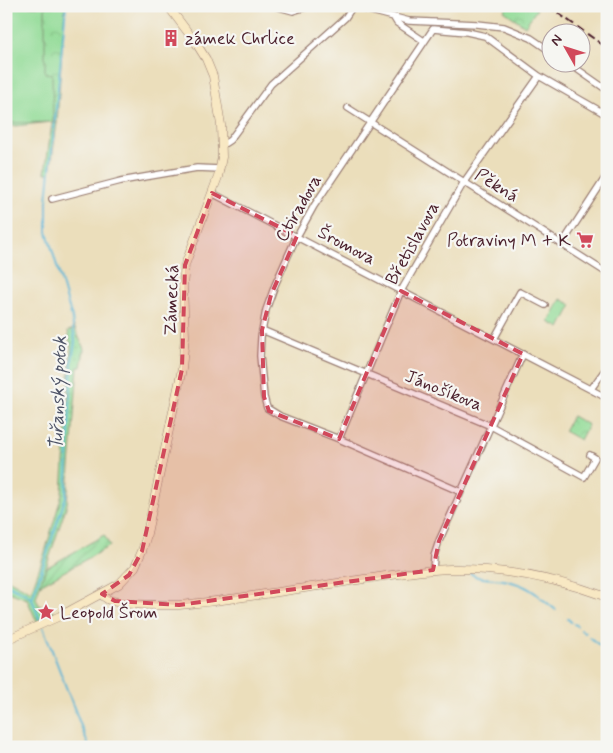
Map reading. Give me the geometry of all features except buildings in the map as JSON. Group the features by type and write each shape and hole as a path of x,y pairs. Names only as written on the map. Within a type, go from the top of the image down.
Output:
{"street":[{"name":"Zámecká","path":"6,640 41,626 119,584 138,563 142,551 182,369 185,336 183,286 185,265 220,170 221,146 216,89 210,67 196,43 168,6"},
{"path":"275,6 293,11 309,6"},
{"path":"221,146 230,140 271,84 345,18 353,6 410,21 504,27 531,38 540,44"},
{"path":"394,18 397,23 424,41 432,30 435,29 485,36 539,76 607,115"},
{"name":"Ctiradova","path":"339,439 322,434 269,411 265,404 260,356 262,330 271,296 297,236 314,206 424,41"},
{"path":"581,72 607,90"},
{"name":"Břetislavova","path":"339,439 401,291 464,182 539,76"},
{"name":"Pěkná","path":"348,108 607,273"},
{"path":"52,199 121,181 197,168 220,170"},
{"path":"562,244 607,175"},
{"name":"Šromova","path":"212,193 607,398"},
{"path":"494,339 520,292 544,305"},
{"name":"Jánošíkova","path":"262,330 491,426 584,477 590,470 595,458 590,455"},
{"path":"434,570 436,549 523,354"},
{"path":"591,390 607,367"},
{"path":"339,439 461,492"},
{"path":"102,594 106,599 115,601 144,605 179,605 434,570 478,570 523,574 566,583 607,597"}],"highlighted area":[{"path":"212,193 297,236 271,295 262,330 264,397 269,411 339,439 401,291 523,354 439,541 433,570 179,605 115,601 102,594 129,575 142,551 182,369 185,265"}],"green space":[{"path":"6,6 65,6 57,123 6,127"},
{"path":"6,6 45,6 45,73 52,74 53,122 6,123"},
{"path":"507,6 533,6 537,9 525,26 504,11"},
{"path":"52,123 57,123 50,173 45,173"},
{"path":"561,299 572,305 560,328 549,322"},
{"path":"74,326 84,349 81,367 78,367 67,504 36,598 39,605 55,612 37,622 27,599 6,591 6,578 31,592 62,494 71,348 68,331 74,329"},
{"path":"572,416 588,425 580,440 564,431"},
{"path":"104,535 110,546 40,585 46,568"}],"waterway":[{"name":"Tuřanský potok","path":"32,599 66,496 72,360 75,342 72,318 47,232 47,201 66,6"},
{"path":"470,573 479,577 512,582 529,589 539,596"},
{"name":"Tuřanský potok","path":"6,584 32,599 41,623"},
{"path":"541,598 556,610"},
{"path":"568,619 571,622"},
{"path":"43,627 89,747"},
{"path":"581,630 585,633"},
{"path":"589,637 603,648"}],"railway":[{"path":"548,6 607,48"}],"place":[{"name":"zámek Chrlice","path":"171,38"},
{"name":"Potraviny M + K","path":"585,240"},
{"name":"Leopold Šrom","path":"46,612"}]}
